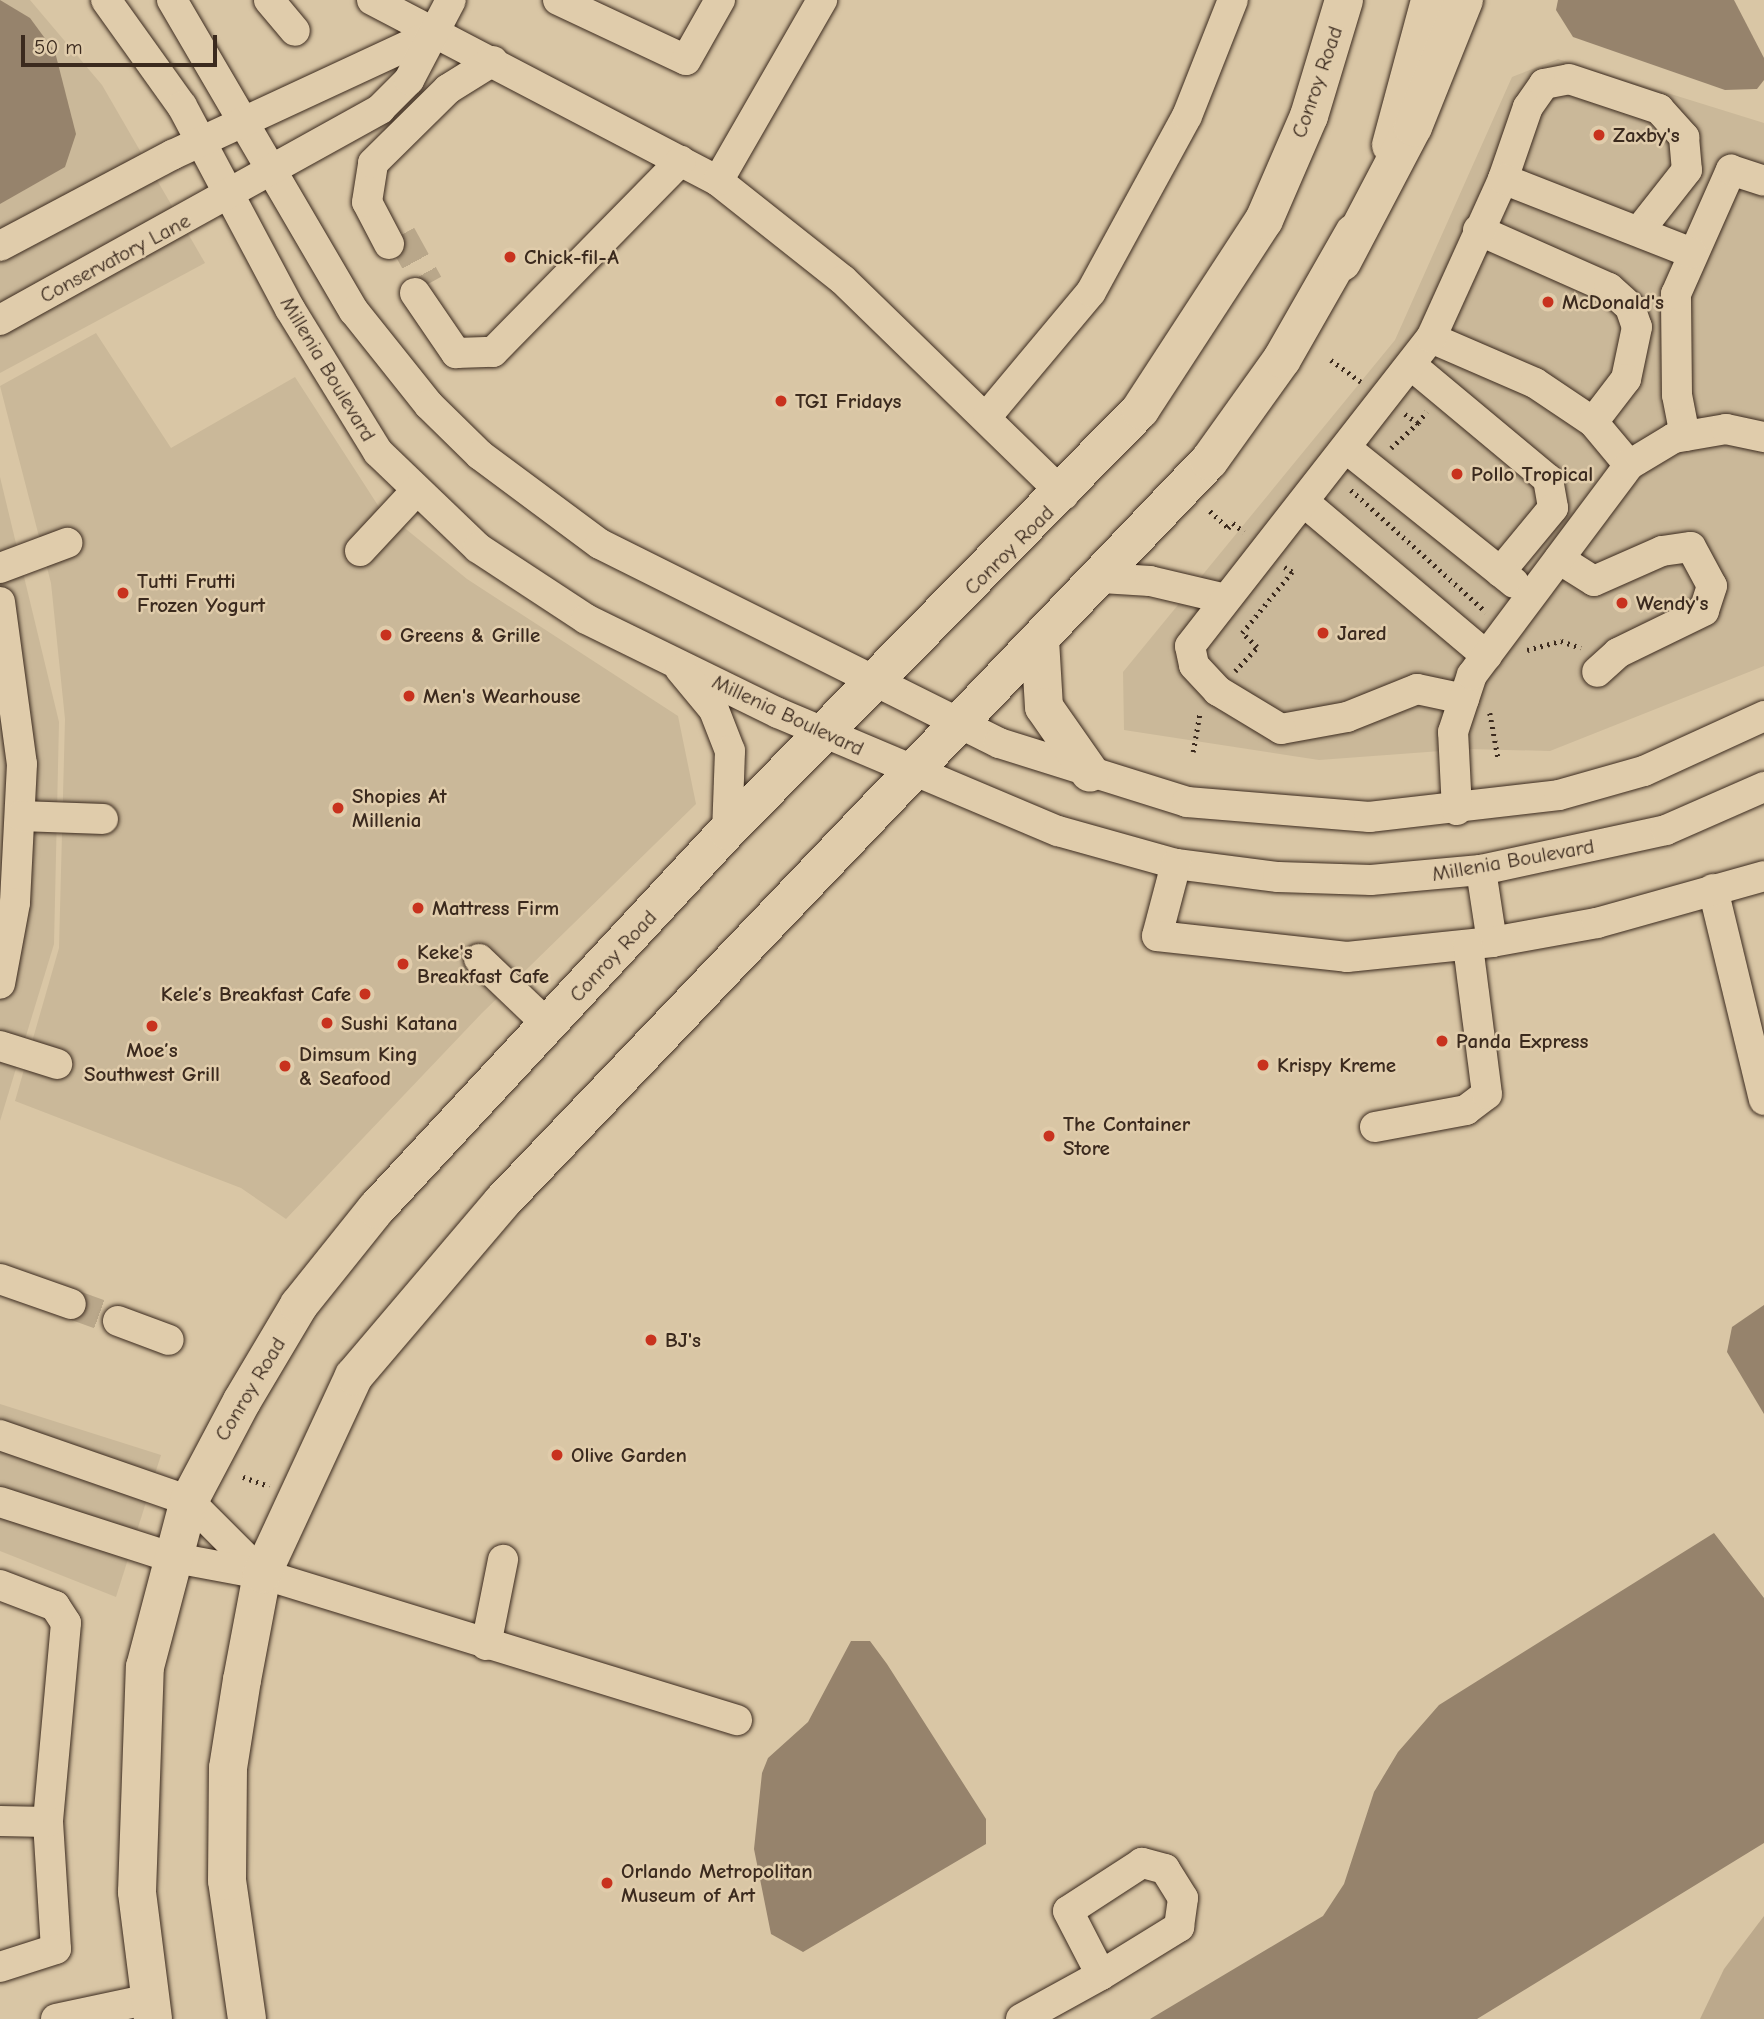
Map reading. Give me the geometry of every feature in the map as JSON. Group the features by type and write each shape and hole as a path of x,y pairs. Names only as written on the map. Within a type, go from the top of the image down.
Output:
{"main road":[{"name":"Conroy Road","path":"151,2009 137,1892 145,1667 170,1557 189,1501 299,1305 376,1209 549,1026 727,831 1064,495 1140,410 1264,220 1308,116 1344,0"},
{"path":"1342,262 1388,153 1430,0"},
{"path":"247,2019 227,1881 228,1768 261,1574 354,1376 430,1280 911,771 1102,578 1209,461 1342,262 1413,127 1464,0"},
{"path":"1040,640 1044,707 1090,773"}],"street":[{"name":"Millenia Boulevard","path":"106,0 203,144 229,196 378,452 478,548 586,619 676,663 911,771 1058,831 1176,864 1371,880 1481,870 1666,830 1764,787"},
{"path":"172,0 274,170 354,311 429,405 500,473 600,544 957,723 1090,773 1187,802 1283,814 1457,810 1559,795 1644,771 1764,716"},
{"path":"269,0 295,31"},
{"path":"372,0 718,181 843,280 988,415 1064,495"},
{"name":"Conservatory Lane","path":"0,320 229,196 380,109 409,80 451,0"},
{"path":"558,0 686,60 720,0"},
{"path":"718,181 822,0"},
{"path":"988,415 1090,292 1187,116 1233,0"},
{"path":"0,246 245,122 433,34"},
{"path":"390,235 367,202 373,163 448,89 493,61"},
{"path":"1478,700 1418,688 1347,717 1281,729 1218,691 1194,666 1190,646 1222,598 1347,449 1431,338 1503,179 1528,107 1544,84 1569,79 1659,109 1684,137 1687,170 1639,231"},
{"path":"423,296 456,353 493,352 681,161"},
{"path":"1685,436 1677,394 1676,294 1731,170 1764,181"},
{"path":"1503,179 1692,253"},
{"path":"1478,230 1609,288 1630,307 1637,327 1626,379 1593,422"},
{"path":"1431,338 1535,383 1593,422 1629,465"},
{"path":"1411,365 1548,479 1553,508 1500,572"},
{"path":"1457,810 1453,732 1478,700 1531,596 1629,465 1685,436 1726,429 1764,437"},
{"path":"1347,449 1531,596"},
{"path":"360,551 416,491"},
{"path":"1304,502 1501,654"},
{"path":"0,568 67,544"},
{"path":"1559,559 1594,581 1662,551 1691,547 1712,586 1703,611 1618,653 1592,659"},
{"path":"1102,578 1179,586 1222,598"},
{"path":"0,602 16,697 21,816 10,843 0,984"},
{"path":"676,663 714,710 730,751 727,831"},
{"path":"21,816 103,820"},
{"path":"1176,864 1157,936 1347,957 1480,944 1597,923 1764,876"},
{"path":"1376,1127 1466,1110 1487,1094 1480,944 1481,870"},
{"path":"1713,889 1764,1100"},
{"path":"479,959 549,1026"},
{"path":"0,1046 57,1064"},
{"path":"0,1279 71,1304"},
{"path":"118,1321 169,1340"},
{"path":"0,1435 189,1501 261,1574"},
{"path":"0,1502 170,1557 261,1574 737,1720"},
{"path":"486,1645 503,1560"},
{"path":"0,1586 55,1605 66,1623 48,1822 56,1949 0,1966"},
{"path":"0,1821 48,1822"},
{"path":"1021,2019 1101,1975"},
{"path":"56,2019 151,2009"}],"path":[{"path":"1194,752 1198,715 1257,647 1242,634 1292,572 1280,564"},
{"path":"1501,654 1561,641 1592,659"},
{"path":"1478,700 1498,757"},
{"path":"243,1478 281,1490"}],"shaded area":[{"path":"0,0 30,0 102,85 205,263 0,373"},
{"path":"0,0 30,18 55,52 76,134 65,167 0,204"},
{"path":"1558,0 1734,0 1764,58 1764,80 1757,89 1725,90 1573,37 1556,10"},
{"path":"1558,59 1764,123 1764,666 1550,751 1468,749 1319,760 1124,730 1123,672 1395,340 1512,77"},
{"path":"96,333 171,448 295,377 379,507 467,579 678,716 696,804 482,1013 286,1219 241,1188 15,1101 59,948 65,719 51,583 0,386"},
{"path":"0,477 59,722 54,944 0,1121"},
{"path":"1764,1305 1764,1414 1727,1352 1732,1327"},
{"path":"0,1404 161,1455 116,1597 0,1551"},
{"path":"1714,1533 1764,1598 1764,1843 1477,2019 1150,2019 1323,1916 1344,1884 1374,1792 1398,1752 1439,1705"},
{"path":"851,1641 870,1641 887,1664 986,1819 986,1844 803,1952 771,1934 754,1849 762,1773 768,1758 808,1722"},
{"path":"1764,1916 1764,2019 1700,2019 1724,1969"}],"tunnel":[{"path":"401,235 428,284"},
{"path":"71,1304 118,1321"}],"place":[{"name":"Zaxby's","path":"1599,135"},
{"name":"Chick-fil-A","path":"510,257"},
{"name":"McDonald's","path":"1548,302"},
{"name":"TGI Fridays","path":"781,401"},
{"name":"Pollo Tropical","path":"1457,474"},
{"name":"Tutti Frutti Frozen Yogurt","path":"123,593"},
{"name":"Wendy's","path":"1622,603"},
{"name":"Jared","path":"1323,633"},
{"name":"Greens & Grille","path":"386,635"},
{"name":"Men's Wearhouse","path":"409,696"},
{"name":"Shopies At Millenia","path":"338,808"},
{"name":"Mattress Firm","path":"418,908"},
{"name":"Keke's Breakfast Cafe","path":"403,964"},
{"name":"Kele’s Breakfast Cafe","path":"365,994"},
{"name":"Sushi Katana","path":"327,1023"},
{"name":"Moe’s Southwest Grill","path":"152,1026"},
{"name":"Panda Express","path":"1442,1041"},
{"name":"Krispy Kreme","path":"1263,1065"},
{"name":"Dimsum King & Seafood","path":"285,1066"},
{"name":"The Container Store","path":"1049,1136"},
{"name":"BJ's","path":"651,1340"},
{"name":"Olive Garden","path":"557,1455"},
{"name":"Orlando Metropolitan Museum of Art","path":"607,1883"}]}
